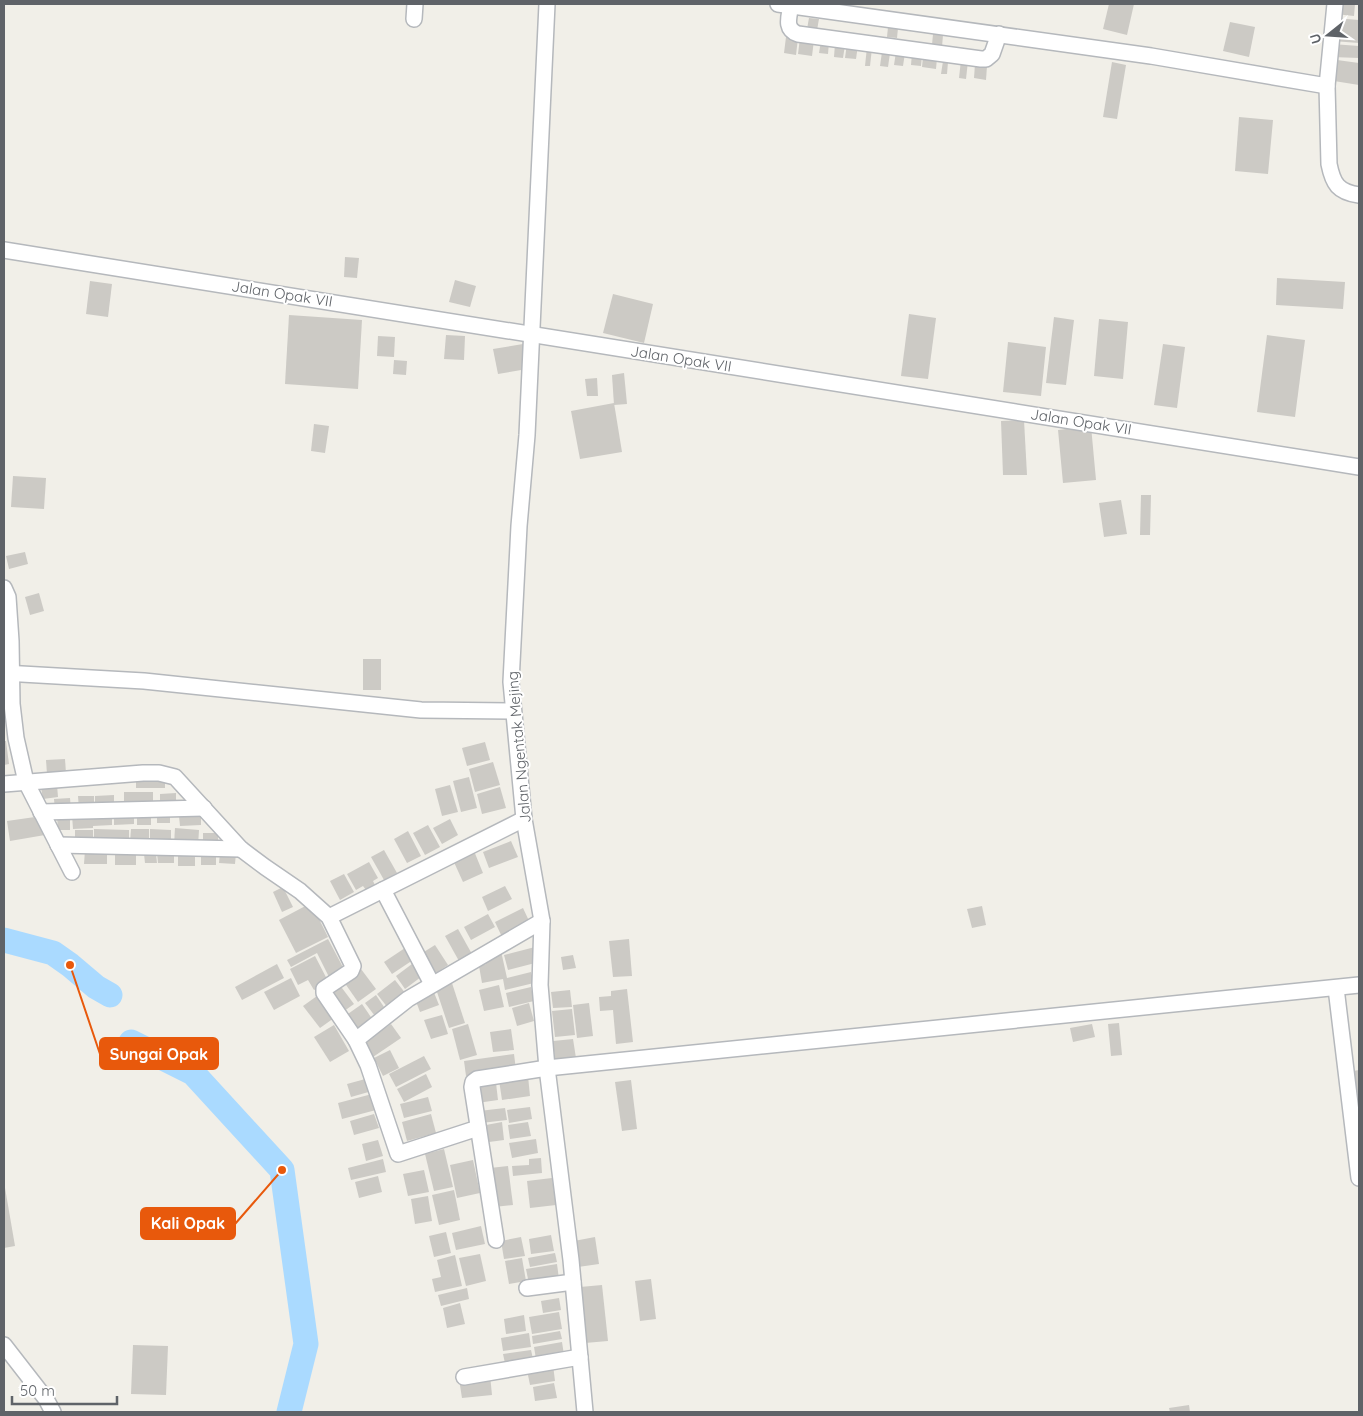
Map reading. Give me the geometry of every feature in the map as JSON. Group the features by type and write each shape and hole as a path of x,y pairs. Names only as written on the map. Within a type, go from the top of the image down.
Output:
{"street":[{"path":"414,19 415,4"},
{"name":"Jalan Ngentak Mejing","path":"547,4 527,435 513,620 512,682 513,711 524,819 537,884 542,921 540,985 547,1068 573,1282 585,1412"},
{"path":"1335,4 1327,86 1329,164 1331,174 1340,190 1359,194"},
{"path":"999,34 992,54 986,59 981,59 798,34 792,32 789,28 784,5 999,34 1151,56 1327,86"},
{"name":"Jalan Opak VII","path":"4,250 1359,467"},
{"path":"4,588 8,597 8,673 15,730 26,782 72,872"},
{"path":"8,673 144,681 421,710 513,711"},
{"path":"4,784 143,773 159,773 175,777 241,848 265,868 300,891 329,917 353,966 350,971 324,989 324,993 356,1040 368,1065 398,1154 478,1128"},
{"path":"41,812 204,808"},
{"path":"329,917 524,819"},
{"path":"58,845 241,848"},
{"path":"383,890 432,984"},
{"path":"356,1040 408,999 542,921"},
{"path":"496,1240 472,1087 475,1080 547,1068 1359,985"},
{"path":"1336,988 1356,1121 1359,1178"},
{"path":"527,1288 573,1282"},
{"path":"4,1345 46,1399 53,1412"},
{"path":"464,1377 580,1357"}],"building":[{"path":"1109,4 1134,4 1127,35 1103,29"},
{"path":"1335,4 1355,4 1354,16 1335,14"},
{"path":"809,18 819,19 817,30 807,29"},
{"path":"1334,18 1359,20 1359,43 1333,41"},
{"path":"1230,22 1255,27 1249,57 1223,51"},
{"path":"888,27 898,28 897,38 887,37"},
{"path":"933,34 943,35 942,47 932,45"},
{"path":"786,37 798,38 796,55 784,53"},
{"path":"800,38 814,40 812,56 798,54"},
{"path":"821,41 829,42 828,54 819,53"},
{"path":"847,43 858,45 856,59 845,58"},
{"path":"835,44 845,45 843,58 834,57"},
{"path":"1332,44 1359,46 1359,58 1332,57"},
{"path":"867,47 872,48 870,66 865,66"},
{"path":"882,52 890,53 888,67 880,66"},
{"path":"896,52 905,53 903,66 894,65"},
{"path":"912,53 922,55 921,66 911,65"},
{"path":"923,57 937,58 936,69 922,67"},
{"path":"961,60 968,61 966,79 959,78"},
{"path":"1337,60 1359,63 1359,85 1334,81"},
{"path":"943,61 948,62 947,74 941,74"},
{"path":"1112,62 1126,65 1117,119 1103,117"},
{"path":"975,64 987,66 986,80 974,78"},
{"path":"1239,117 1273,120 1268,174 1235,171"},
{"path":"345,257 359,258 357,278 344,277"},
{"path":"1277,278 1345,282 1343,309 1276,305"},
{"path":"455,280 476,286 470,307 449,302"},
{"path":"90,281 112,284 108,317 86,314"},
{"path":"613,294 653,304 644,343 603,333"},
{"path":"909,314 936,318 928,379 901,376"},
{"path":"289,315 362,320 358,389 285,384"},
{"path":"1054,317 1074,320 1066,385 1046,383"},
{"path":"1099,319 1128,322 1123,379 1094,376"},
{"path":"446,335 465,336 464,360 444,359"},
{"path":"1267,335 1305,340 1295,417 1257,412"},
{"path":"378,336 395,337 394,357 377,356"},
{"path":"1008,342 1046,347 1041,396 1003,392"},
{"path":"523,344 527,369 498,374 493,349"},
{"path":"1163,344 1185,347 1177,408 1154,405"},
{"path":"394,360 407,361 406,375 393,374"},
{"path":"624,373 627,404 614,405 612,375"},
{"path":"597,378 598,396 587,396 585,379"},
{"path":"614,403 622,452 580,459 571,411"},
{"path":"1024,420 1027,475 1003,475 1001,421"},
{"path":"314,424 329,426 325,453 311,451"},
{"path":"1091,426 1096,480 1063,483 1058,430"},
{"path":"13,476 46,478 44,509 11,507"},
{"path":"1141,495 1151,495 1150,535 1140,535"},
{"path":"1121,500 1127,534 1104,537 1099,503"},
{"path":"25,552 28,564 9,569 6,556"},
{"path":"39,593 44,611 30,615 25,597"},
{"path":"363,659 381,659 381,690 363,690"},
{"path":"4,741 6,741 9,764 4,765"},
{"path":"485,742 490,760 467,766 462,748"},
{"path":"65,759 66,773 47,774 46,760"},
{"path":"493,762 500,785 475,792 469,769"},
{"path":"469,777 477,808 461,812 453,781"},
{"path":"136,778 165,779 165,788 136,788"},
{"path":"57,785 58,797 43,799 41,787"},
{"path":"450,785 458,812 442,816 435,789"},
{"path":"500,787 506,808 482,814 477,794"},
{"path":"124,792 153,792 153,806 124,807"},
{"path":"176,793 176,804 160,804 160,794"},
{"path":"114,795 114,808 95,808 95,796"},
{"path":"78,796 94,796 94,808 79,809"},
{"path":"70,798 71,810 55,810 54,799"},
{"path":"112,814 112,825 73,829 72,815"},
{"path":"114,814 134,814 134,824 114,825"},
{"path":"151,814 151,825 137,825 137,815"},
{"path":"170,814 170,823 157,823 157,815"},
{"path":"201,815 201,825 180,826 179,816"},
{"path":"42,816 45,835 10,841 7,821"},
{"path":"57,816 70,816 70,830 58,830"},
{"path":"450,819 458,835 442,844 433,828"},
{"path":"428,825 440,847 425,855 413,833"},
{"path":"175,828 199,830 198,846 174,845"},
{"path":"94,829 129,830 129,843 94,843"},
{"path":"131,829 149,829 149,844 130,843"},
{"path":"150,829 171,830 171,845 150,844"},
{"path":"75,830 93,830 93,842 75,843"},
{"path":"408,831 421,856 407,863 394,839"},
{"path":"203,833 218,833 218,845 203,845"},
{"path":"511,841 518,857 489,868 483,852"},
{"path":"85,850 107,851 107,864 84,864"},
{"path":"384,850 397,873 384,880 371,857"},
{"path":"178,851 195,851 195,866 178,866"},
{"path":"474,851 483,873 463,882 453,860"},
{"path":"115,853 136,853 136,865 115,865"},
{"path":"157,853 174,853 174,863 158,863"},
{"path":"201,853 216,853 216,865 201,865"},
{"path":"220,853 236,853 235,864 219,863"},
{"path":"144,854 156,854 157,863 145,863"},
{"path":"369,862 378,878 373,881 375,885 366,890 363,886 356,890 347,874"},
{"path":"344,874 354,892 340,900 330,881"},
{"path":"505,886 512,899 488,911 482,897"},
{"path":"283,887 293,907 282,912 273,892"},
{"path":"311,903 328,937 296,953 279,920"},
{"path":"982,906 986,925 972,928 967,909"},
{"path":"523,908 530,923 502,937 495,922"},
{"path":"488,914 495,927 471,940 464,927"},
{"path":"458,929 472,954 459,961 445,936"},
{"path":"328,939 345,971 330,979 317,953 291,967 287,960"},
{"path":"629,939 632,976 613,977 609,941"},
{"path":"435,945 448,965 433,975 419,955"},
{"path":"408,946 416,958 392,974 384,962"},
{"path":"535,947 539,962 508,970 504,955"},
{"path":"501,951 507,978 531,972 534,983 505,990 503,979 482,983 479,966 486,964 484,955"},
{"path":"573,955 576,968 563,970 561,957"},
{"path":"315,956 329,983 314,990 308,980 298,985 290,969"},
{"path":"416,961 425,974 405,989 396,976"},
{"path":"277,964 284,978 242,1000 235,987"},
{"path":"361,969 376,989 358,1002 344,982"},
{"path":"291,978 300,996 274,1010 264,992"},
{"path":"395,980 406,994 388,1008 377,994"},
{"path":"451,980 465,1023 449,1028 435,986"},
{"path":"339,984 354,1004 340,1014 325,994"},
{"path":"499,985 504,1007 484,1011 479,990"},
{"path":"531,987 534,1001 509,1007 506,993"},
{"path":"627,989 633,1042 616,1044 613,1010 600,1011 599,997 611,996 611,991"},
{"path":"433,990 439,1005 420,1012 414,996"},
{"path":"570,990 572,1007 553,1008 551,992"},
{"path":"376,995 388,1013 378,1020 365,1003"},
{"path":"317,996 334,1018 320,1028 303,1006"},
{"path":"529,1003 534,1021 517,1026 512,1008"},
{"path":"589,1003 593,1036 577,1038 573,1005"},
{"path":"362,1004 375,1023 357,1035 345,1016"},
{"path":"572,1009 575,1035 555,1037 552,1011"},
{"path":"442,1015 448,1034 431,1039 424,1020"},
{"path":"1119,1023 1122,1055 1111,1056 1108,1024"},
{"path":"391,1024 401,1038 373,1057 363,1043"},
{"path":"468,1024 477,1055 460,1060 452,1029"},
{"path":"1092,1024 1095,1037 1073,1042 1070,1028"},
{"path":"334,1025 349,1051 330,1062 314,1037"},
{"path":"511,1029 514,1050 493,1052 490,1032"},
{"path":"573,1039 576,1058 555,1061 553,1041"},
{"path":"390,1050 399,1068 383,1076 374,1058"},
{"path":"514,1054 516,1070 466,1076 464,1061"},
{"path":"424,1056 431,1069 396,1087 389,1074"},
{"path":"1359,1070 1359,1102 1354,1102 1353,1071"},
{"path":"426,1074 432,1087 404,1102 397,1089"},
{"path":"528,1076 530,1096 502,1100 499,1080"},
{"path":"369,1078 372,1091 351,1097 347,1084"},
{"path":"631,1080 637,1129 622,1131 615,1082"},
{"path":"496,1083 498,1100 477,1103 475,1086"},
{"path":"372,1094 376,1110 342,1119 338,1103"},
{"path":"428,1097 432,1111 404,1118 400,1104"},
{"path":"530,1107 532,1119 509,1123 507,1110"},
{"path":"505,1108 507,1120 481,1123 479,1111"},
{"path":"374,1114 379,1128 354,1135 350,1121"},
{"path":"431,1114 436,1133 407,1141 402,1122"},
{"path":"502,1122 504,1140 489,1142 486,1125"},
{"path":"528,1122 531,1136 510,1139 508,1125"},
{"path":"536,1139 538,1153 512,1158 509,1143"},
{"path":"378,1140 383,1156 366,1161 362,1144"},
{"path":"444,1149 453,1187 434,1191 425,1154"},
{"path":"541,1158 542,1173 513,1176 512,1166 529,1165 529,1159"},
{"path":"383,1159 386,1172 351,1180 348,1168"},
{"path":"473,1160 480,1193 457,1198 450,1165"},
{"path":"508,1166 513,1205 494,1207 490,1168"},
{"path":"424,1170 429,1192 408,1196 403,1174"},
{"path":"378,1176 382,1192 359,1198 355,1182"},
{"path":"552,1178 556,1205 530,1208 527,1181"},
{"path":"4,1182 15,1246 4,1248"},
{"path":"454,1190 460,1220 439,1225 432,1195"},
{"path":"428,1196 432,1221 415,1224 411,1199"},
{"path":"481,1226 485,1244 456,1250 452,1233"},
{"path":"446,1232 451,1253 434,1257 429,1236"},
{"path":"551,1235 554,1251 531,1254 529,1239"},
{"path":"521,1237 525,1256 504,1259 501,1241"},
{"path":"595,1237 599,1264 578,1267 574,1241"},
{"path":"555,1253 557,1262 530,1267 528,1258"},
{"path":"480,1254 486,1281 466,1286 459,1258"},
{"path":"455,1255 462,1286 435,1292 432,1279 441,1277 437,1260"},
{"path":"522,1258 526,1281 509,1284 505,1261"},
{"path":"557,1264 559,1279 529,1284 526,1269"},
{"path":"651,1279 656,1319 640,1321 635,1281"},
{"path":"602,1285 608,1341 585,1343 580,1287"},
{"path":"467,1288 469,1299 441,1306 438,1295"},
{"path":"559,1298 561,1310 543,1313 541,1301"},
{"path":"460,1303 465,1324 447,1328 443,1308"},
{"path":"559,1312 562,1329 532,1334 529,1317"},
{"path":"524,1315 526,1331 506,1334 504,1319"},
{"path":"560,1331 562,1339 533,1344 532,1336"},
{"path":"529,1333 531,1347 503,1351 501,1338"},
{"path":"562,1342 564,1355 536,1359 534,1347"},
{"path":"133,1345 168,1346 166,1395 131,1394"},
{"path":"531,1350 534,1363 506,1368 503,1354"},
{"path":"553,1365 555,1381 530,1385 527,1370"},
{"path":"490,1375 492,1395 462,1398 459,1379"},
{"path":"554,1383 557,1398 535,1401 533,1387"},
{"path":"1189,1405 1190,1412 1170,1412 1169,1408"}],"waterway":[{"path":"4,940 53,953 96,987 110,995"},
{"path":"131,1042 193,1073 282,1170 306,1344 289,1412"}],"place":[{"name":"Sungai Opak","path":"70,965"},
{"name":"Kali Opak","path":"282,1170"}]}
